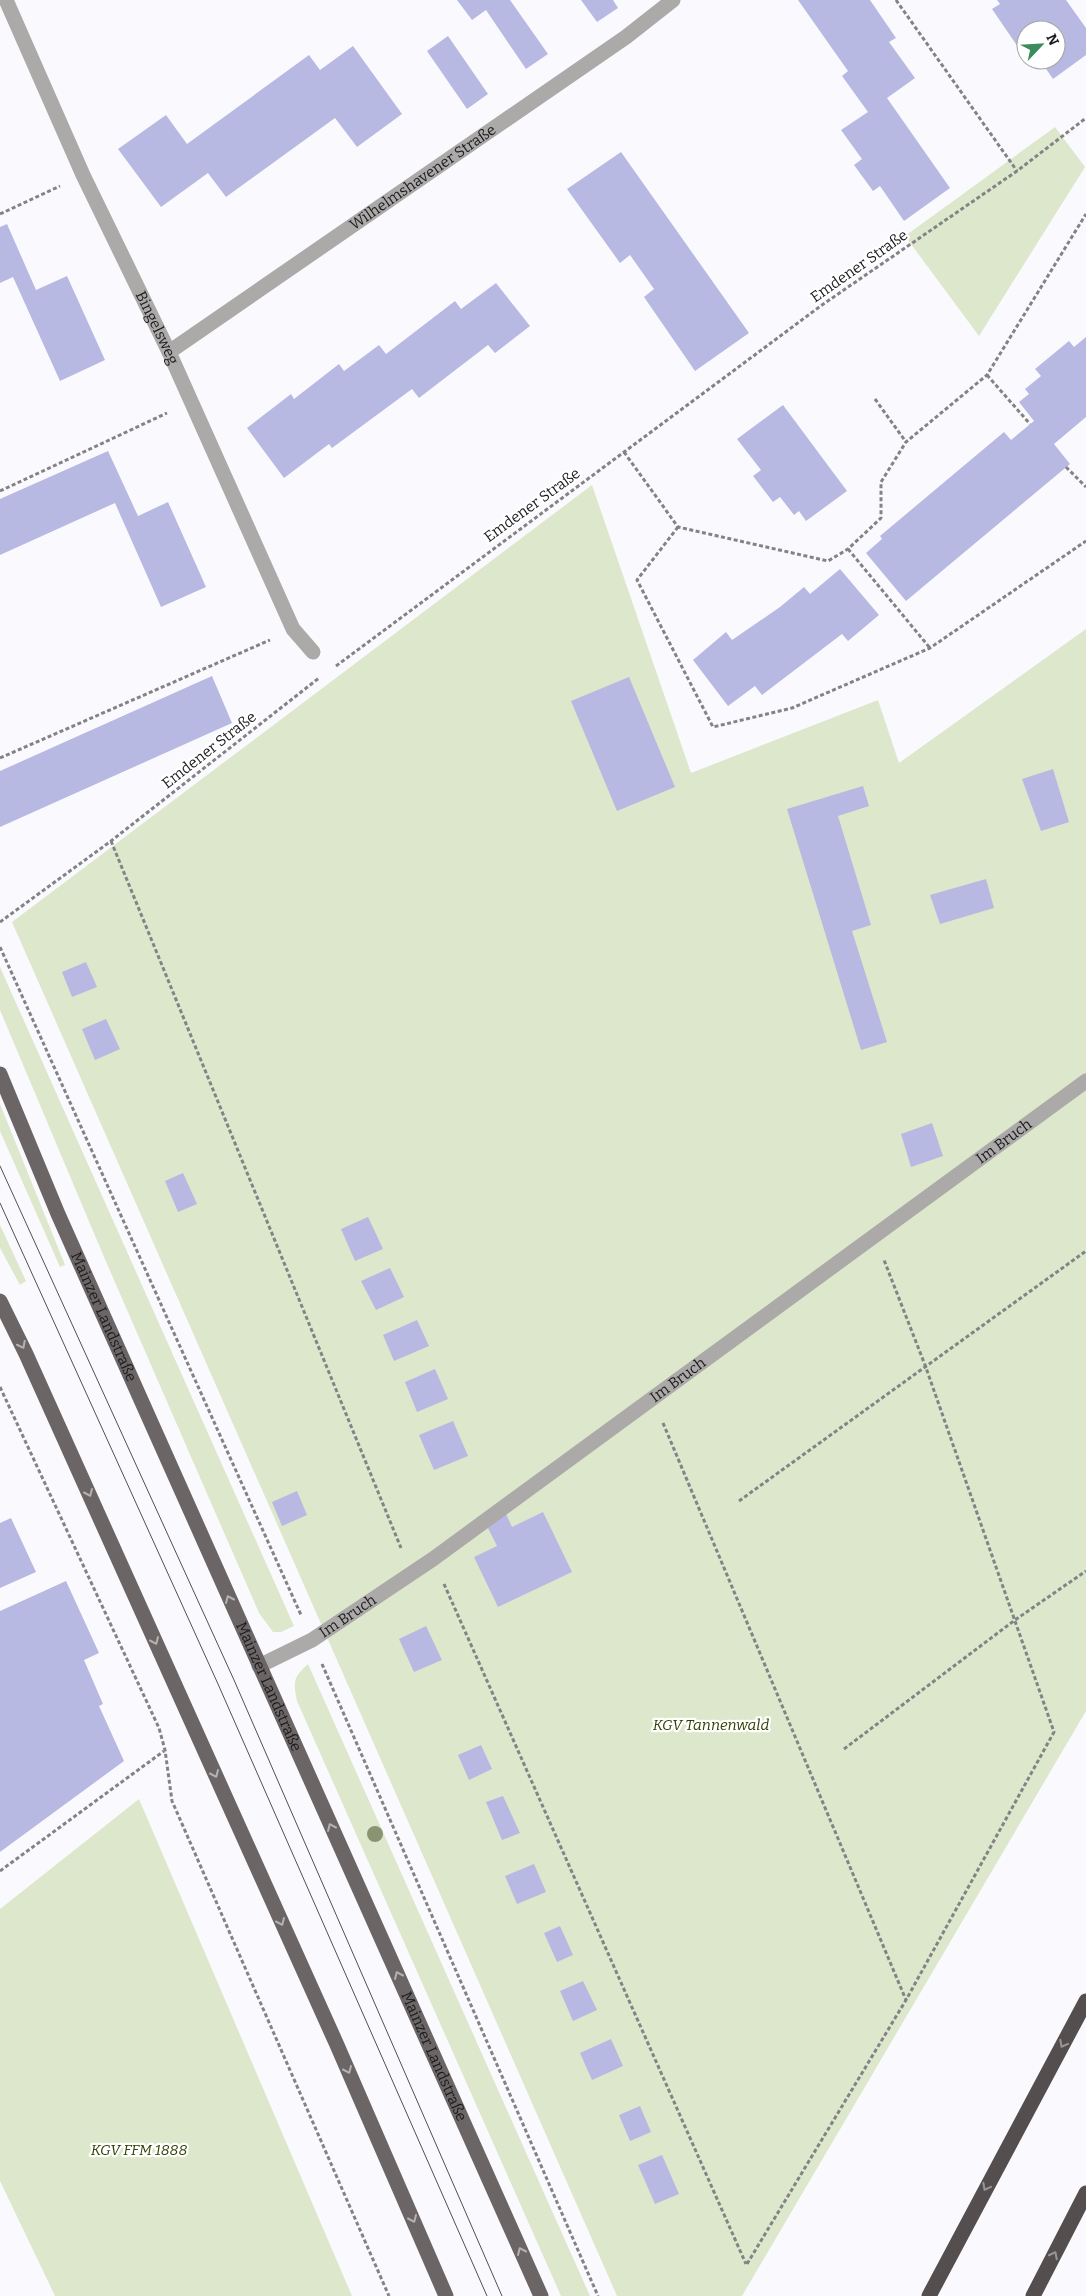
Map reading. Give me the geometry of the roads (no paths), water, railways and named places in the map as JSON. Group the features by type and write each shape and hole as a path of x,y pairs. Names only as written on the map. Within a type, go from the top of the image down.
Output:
{"highway":[{"path":"929,2296 1086,2001"},
{"path":"1033,2296 1086,2193"}],"main road":[{"name":"Mainzer Landstraße","path":"0,1074 58,1214 541,2296"},
{"path":"0,1302 26,1354 329,2027 446,2296"}],"street":[{"name":"Bingelsweg","path":"6,0 83,175 169,352 293,630 313,652"},
{"name":"Wilhelmshavener Straße","path":"169,352 626,37 673,0"},
{"name":"Im Bruch","path":"259,1666 312,1640 433,1559 1086,1081"}],"tram line":[{"path":"0,1166 234,1680 502,2296"},
{"path":"0,1203 218,1684 487,2296"}],"park label":[{"name":"KGV Tannenwald","path":"711,1725"},
{"name":"KGV FFM 1888","path":"139,2150"}]}
